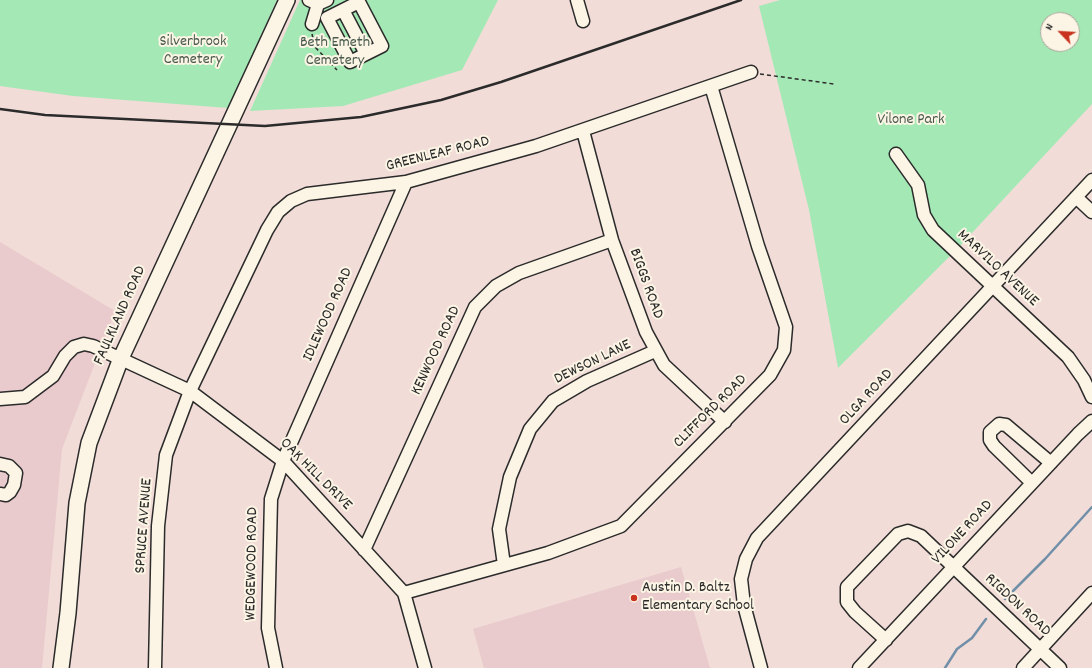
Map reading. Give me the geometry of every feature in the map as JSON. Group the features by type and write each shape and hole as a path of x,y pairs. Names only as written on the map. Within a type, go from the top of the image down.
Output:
{"main road":[{"name":"FAULKLAND ROAD","path":"61,668 68,613 75,524 82,469 88,443 121,358 287,0"}],"street":[{"path":"312,24 320,1 333,0"},
{"path":"577,0 584,21"},
{"path":"338,40 350,62 352,25 359,2 382,46 352,25"},
{"path":"338,40 352,25 370,24"},
{"path":"338,40 352,25"},
{"name":"GREENLEAF ROAD","path":"190,391 267,230 278,212 291,201 307,194 406,182 536,146 750,72"},
{"name":"CLIFFORD ROAD","path":"404,593 548,552 621,526 770,375 784,350 786,327 758,246 710,86"},
{"name":"BIGGS ROAD","path":"583,130 612,240 646,332 664,365 725,422"},
{"name":"MARVILO AVENUE","path":"896,154 918,185 928,224 1068,357 1084,380 1092,397"},
{"name":"OLGA ROAD","path":"761,668 744,605 741,579 746,559 757,538 1092,180"},
{"name":"IDLEWOOD ROAD","path":"282,461 406,182"},
{"path":"1076,197 1092,212"},
{"name":"KENWOOD ROAD","path":"364,550 475,307 496,286 519,273 612,240"},
{"name":"OAK HILL DRIVE","path":"0,399 25,397 53,376 65,356 74,347 84,344 93,346 121,358 190,391 282,461 404,593 425,668"},
{"name":"DEWSON LANE","path":"504,565 499,529 510,477 530,429 552,401 587,381 655,350"},
{"name":"SPRUCE AVENUE","path":"155,668 158,526 166,454 190,391"},
{"name":"VILONE ROAD","path":"859,668 1092,421"},
{"path":"1032,483 994,446 990,440 990,432 999,424 1006,425 1051,463"},
{"name":"WEDGEWOOD ROAD","path":"276,668 268,628 271,499 282,461"},
{"path":"0,464 9,466 16,473 14,485 10,492 6,495 0,494"},
{"name":"RIGDON ROAD","path":"886,640 855,612 847,602 847,587 898,534 908,531 921,536 1060,668"},
{"path":"1023,668 1092,593"}],"path":[{"path":"312,24 312,35 315,47 337,70"},
{"path":"750,72 834,84"}],"shaded area":[{"path":"0,242 115,311 62,449 42,668 0,668"},
{"name":"Austin D. Baltz Elementary School","path":"681,567 710,668 484,668 473,629"}],"green space":[{"name":"Silverbrook Cemetery","path":"0,0 277,0 228,108 73,96 0,86"},
{"name":"Beth Emeth Cemetery","path":"300,0 498,0 462,70 343,106 250,111"},
{"name":"Vilone Park","path":"780,0 1092,0 1092,104 958,248 838,368 809,210 759,6"}],"waterway":[{"path":"1005,599 1045,559 1092,507"},
{"path":"945,668 957,649 972,638 986,619"}],"railway":[{"path":"0,109 45,115 265,126 361,117 441,100 501,82 741,0"}],"place":[{"name":"Austin D. Baltz Elementary School","path":"634,598"}]}
